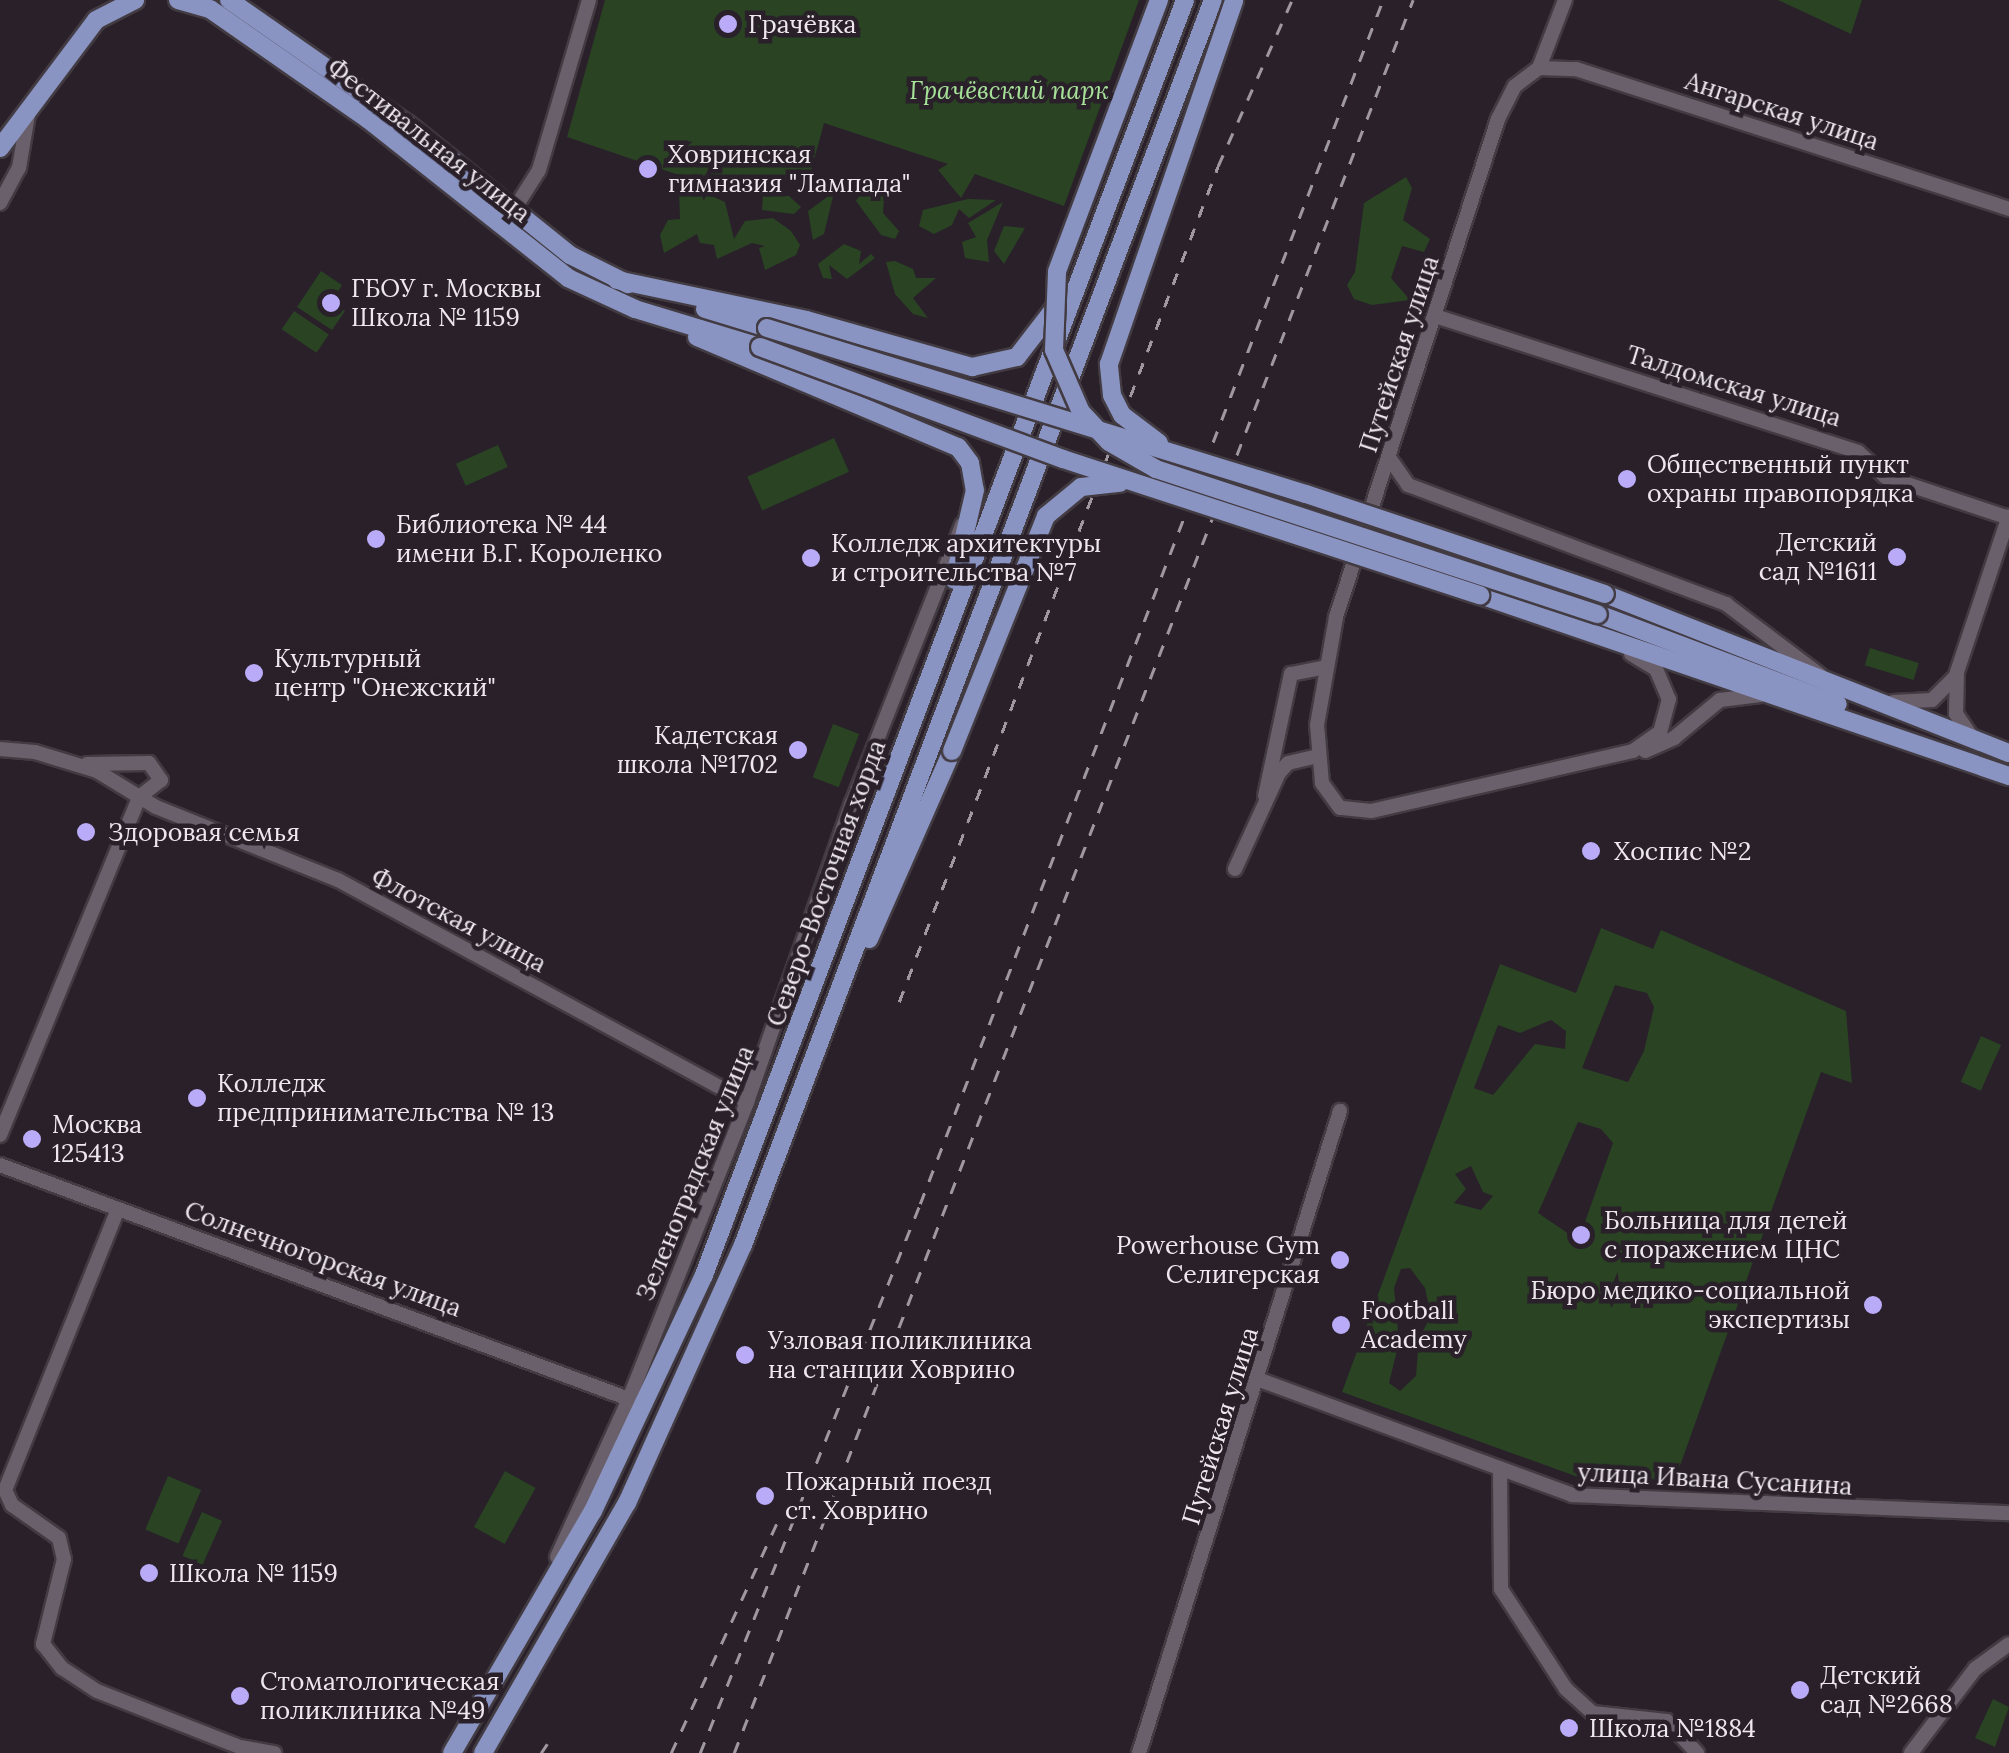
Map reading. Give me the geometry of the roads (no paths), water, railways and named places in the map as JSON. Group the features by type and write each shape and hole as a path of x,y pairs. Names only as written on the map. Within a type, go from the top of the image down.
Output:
{"main road":[{"path":"96,20 100,0"},
{"path":"0,148 96,20 135,0"},
{"name":"Фестивальная улица","path":"178,0 204,5 271,51 568,278 757,356"},
{"name":"Фестивальная улица","path":"229,0 407,124 544,234 616,280 769,320"},
{"path":"1158,0 1057,272 1054,350 1081,412 1109,442 1156,468 1598,614 1775,678 1935,747"},
{"name":"Северо-Восточная хорда","path":"449,1753 593,1511 704,1274 1184,0"},
{"name":"Северо-Восточная хорда","path":"483,1753 627,1503 685,1384 824,1040 970,636 1214,0"},
{"path":"1196,460 1130,424 1112,396 1109,364 1234,0"},
{"path":"769,320 950,364 1001,364 1036,339 1126,154"},
{"path":"769,320 1605,594 2004,751"},
{"path":"757,356 924,430 965,455 975,482 972,502 918,706"},
{"path":"757,356 2001,772"},
{"path":"824,1040 922,822 1046,516 1090,484 1112,482 1172,494"}],"street":[{"path":"503,227 539,170 588,0"},
{"path":"1539,68 1565,0"},
{"name":"Ангарская улица","path":"1539,68 1576,68 2009,208"},
{"name":"Путейская улица","path":"1318,756 1323,668 1498,119 1515,86 1539,68"},
{"path":"0,204 18,168 31,106"},
{"name":"Талдомская улица","path":"1435,316 1858,452 1886,478 2009,517"},
{"path":"1390,459 1408,485 1726,604 1824,678"},
{"name":"Зеленоградская улица","path":"449,1753 561,1550 629,1399 747,1102 880,728 972,502"},
{"path":"1974,738 1956,714 1958,672 2009,517"},
{"path":"1592,634 1645,661 1667,689 1660,732 1614,756"},
{"path":"1235,870 1265,796 1291,674 1323,668"},
{"path":"1882,702 1932,700 1958,672"},
{"path":"1265,796 1288,764 1318,756 1328,794 1340,808 1358,812 1662,745 1726,698 1780,696"},
{"name":"Флотская улица","path":"0,749 78,765 149,763 161,780 139,797"},
{"path":"2001,772 2004,751"},
{"name":"Флотская улица","path":"78,765 139,797 338,880 747,1102"},
{"path":"0,1135 139,797"},
{"name":"Путейская улица","path":"1139,1753 1260,1380 1340,1111"},
{"name":"Солнечногорская улица","path":"0,1164 629,1399"},
{"path":"118,1209 5,1490 12,1505 58,1538 64,1559 43,1644 62,1668 110,1696 240,1747 274,1753"},
{"name":"улица Ивана Сусанина","path":"1260,1380 1560,1493 1607,1499 2009,1513"},
{"path":"590,1382 615,1408 618,1423"},
{"path":"1500,1472 1501,1589 1566,1689 1593,1713 1667,1721 1698,1753"},
{"path":"1911,1753 1975,1668 2009,1644"}],"railway":[{"path":"899,1002 1218,166 1292,0"},
{"path":"700,1753 920,1204 1383,0"},
{"path":"734,1753 1413,0"},
{"path":"671,1753 778,1520"},
{"path":"541,1753 547,1744"}],"place":[{"name":"Грачёвка","path":"728,24"},
{"name":"Ховринская гимназия \"Лампада\"","path":"648,169"},
{"name":"ГБОУ г. Москвы Школа № 1159","path":"331,303"},
{"name":"Общественный пункт охраны правопорядка","path":"1627,479"},
{"name":"Библиотека № 44 имени В.Г. Короленко","path":"376,539"},
{"name":"Детский сад №1611","path":"1897,557"},
{"name":"Колледж архитектуры и строительства №7","path":"811,558"},
{"name":"Культурный центр \"Онежский\"","path":"254,673"},
{"name":"Кадетская школа №1702","path":"798,750"},
{"name":"Здоровая семья","path":"86,832"},
{"name":"Хоспис №2","path":"1591,851"},
{"name":"Колледж предпринимательства № 13","path":"197,1098"},
{"name":"Москва 125413","path":"32,1139"},
{"name":"Больница для детей с поражением ЦНС","path":"1581,1235"},
{"name":"Powerhouse Gym Селигерская","path":"1340,1260"},
{"name":"Бюро медико-социальной экспертизы","path":"1873,1305"},
{"name":"Football Academy","path":"1341,1325"},
{"name":"Узловая поликлиника на станции Ховрино","path":"745,1355"},
{"name":"Пожарный поезд ст. Ховрино","path":"765,1496"},
{"name":"Школа № 1159","path":"149,1573"},
{"name":"Детский сад №2668","path":"1800,1690"},
{"name":"Стоматологическая поликлиника №49","path":"240,1696"},
{"name":"Школа №1884","path":"1569,1728"}],"park label":[{"name":"Грачёвский парк","path":"1009,90"}]}
